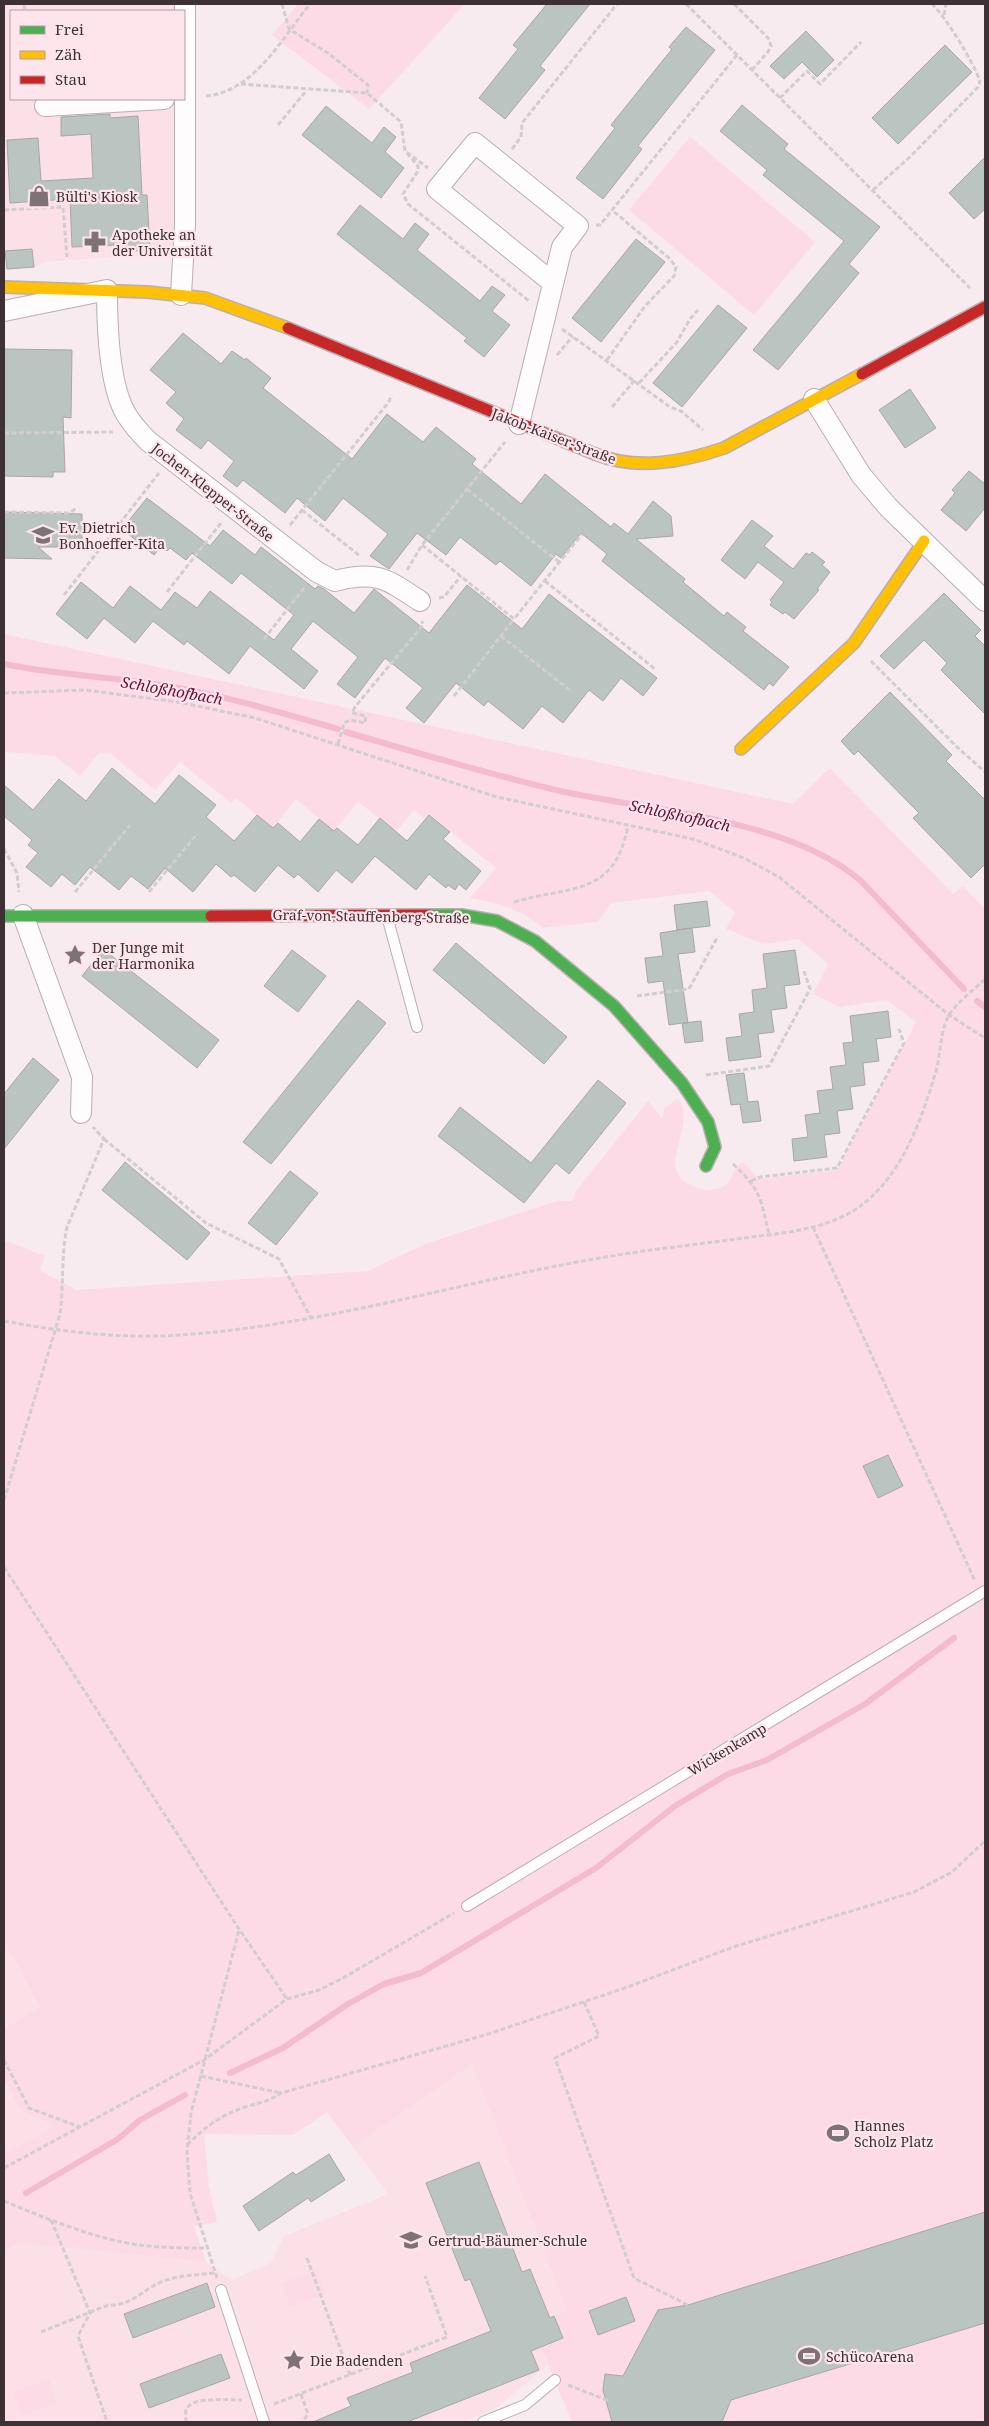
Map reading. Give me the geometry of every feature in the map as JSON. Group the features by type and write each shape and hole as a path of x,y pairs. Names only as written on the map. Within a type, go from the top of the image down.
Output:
{"street":[{"path":"45,106 147,100"},
{"path":"181,295 185,224 184,100"},
{"path":"519,424 562,247 578,226 475,143 438,189 553,282"},
{"name":"Jakob-Kaiser-Straße","path":"4,287 107,290 181,295 219,302 270,321 602,457 631,464 660,464 682,461 724,448 985,307"},
{"name":"Jakob-Kaiser-Straße","path":"4,310 107,290"},
{"name":"Jochen-Klepper-Straße","path":"107,290 109,335 118,394 126,414 148,441 317,572 335,581 354,576 371,575 398,586 420,601"},
{"path":"814,399 861,475 888,507 985,601"},
{"path":"741,749 854,643 924,541"},
{"path":"13,915 82,1078 81,1113"},
{"name":"Graf-von-Stauffenberg-Straße","path":"13,915 462,915 497,921 535,941 614,1006 682,1083 708,1122 715,1147"},
{"path":"706,1166 715,1147"}],"lane":[{"path":"387,915 417,1027"},
{"name":"Wickenkamp","path":"467,1906 983,1593"},
{"path":"221,2290 264,2422"},
{"path":"484,2422 525,2405 555,2380"}],"path":[{"path":"282,4 289,29 328,53 368,85 367,93"},
{"path":"185,98 212,95 227,91 241,84 274,51 310,4"},
{"path":"501,163 521,137 522,123 617,4"},
{"path":"686,4 971,289"},
{"path":"734,4 768,38 771,46 752,70"},
{"path":"932,4 944,15"},
{"path":"873,190 911,156 980,82 978,74 946,24 944,15 946,4"},
{"path":"780,98 807,70 820,84 861,42"},
{"path":"578,226 600,225 737,55"},
{"path":"241,84 367,93 401,122 405,150 418,166 418,171 402,194 408,204 545,316 670,407 681,410 724,448"},
{"path":"278,125 307,89"},
{"path":"405,150 426,167"},
{"path":"4,210 63,207 67,257"},
{"path":"607,360 645,306 674,276 676,268 670,259 612,210"},
{"path":"639,383 677,342 690,319 698,310"},
{"path":"555,358 573,336"},
{"path":"612,408 635,380"},
{"path":"277,542 388,403"},
{"path":"4,433 134,433 138,430"},
{"path":"398,586 422,545 502,446"},
{"path":"64,595 170,459"},
{"path":"467,489 559,562"},
{"path":"4,512 68,513 78,508"},
{"path":"302,510 361,556"},
{"path":"454,696 582,534"},
{"path":"168,592 211,537"},
{"path":"422,545 514,619"},
{"path":"264,639 317,572"},
{"path":"338,744 344,723 350,720 365,723 366,716 352,713 355,707 423,624 420,601 444,597 461,576"},
{"path":"545,581 655,669"},
{"path":"501,636 572,692"},
{"path":"854,643 949,739 985,772"},
{"path":"4,692 85,690 178,702 255,718 497,797 693,839 744,858 779,877 950,1015 985,1038"},
{"path":"66,914 66,904 130,825"},
{"path":"497,921 514,902 594,883 613,868 624,846 628,826"},
{"path":"139,915 143,900 197,834"},
{"path":"4,849 17,873 13,915"},
{"path":"614,1006 626,997 689,989 718,936"},
{"path":"682,1083 696,1076 769,1066 810,989 804,971"},
{"path":"4,1321 56,1331 122,1336 178,1336 246,1329 311,1318 623,1254 769,1235 813,1227 852,1212 864,1203 898,1164 912,1136 937,1070 950,1015 985,979"},
{"path":"751,1181 760,1177 837,1168 904,1043 899,1029"},
{"path":"81,1113 104,1139 206,1223 279,1259 311,1318"},
{"path":"4,1500 56,1331 63,1291 64,1239 67,1226 104,1139"},
{"path":"715,1147 751,1181 759,1193 769,1235"},
{"path":"813,1227 983,1593"},
{"path":"4,1567 239,1929 287,1999"},
{"path":"187,2145 220,2116 267,2101 281,2093 485,2035 584,2002 733,1947 920,1889 952,1872 985,1841"},
{"path":"4,2168 204,2060 287,1999 319,1990 343,1978 467,1906"},
{"path":"221,2290 190,2193 187,2145 191,2113 239,1929"},
{"path":"584,2002 599,2036 555,2058 634,2278 688,2305"},
{"path":"4,2060 29,2108 80,2127"},
{"path":"201,2076 281,2093"},
{"path":"4,2201 51,2220 97,2235 140,2245 209,2248"},
{"path":"51,2220 90,2313"},
{"path":"307,2258 350,2375"},
{"path":"41,2332 108,2305 119,2306 132,2301 160,2283 179,2276 216,2273"},
{"path":"270,2406 447,2337 425,2276"},
{"path":"90,2313 78,2336 107,2422"},
{"path":"555,2380 610,2401"},
{"path":"300,2394 308,2414 302,2422"},
{"path":"186,2422 186,2409 190,2404 208,2400 249,2400 258,2404"}],"shaded area":[{"path":"4,4 178,4 178,10 10,10 10,100 177,100 176,253 43,262 33,268 4,270"},
{"path":"298,4 465,4 369,109 272,35"},
{"path":"690,137 815,242 754,315 629,210"},
{"path":"4,634 793,804 830,768 953,894 963,886 985,909 985,2422 572,2422 541,2347 563,2338 554,2316 567,2311 472,2064 353,2147 327,2112 293,2135 204,2134 209,2187 217,2222 194,2226 206,2262 19,2243 4,2251 4,2153 56,2126 21,2111 4,2079 4,2029 40,2007 4,1941 4,1240 45,1256 40,1270 76,1290 368,1271 425,1244 557,1201 572,1201 576,1191 648,1101 662,1118 664,1109 678,1098 683,1108 684,1119 675,1164 678,1174 685,1182 698,1188 711,1190 724,1186 737,1167 743,1162 759,1179 838,1170 916,1022 887,1000 840,1007 813,994 828,964 799,939 763,944 726,929 735,912 709,891 611,903 597,922 543,928 517,911 470,898 496,868 429,814 425,819 414,810 396,831 358,802 334,831 296,799 273,828 236,798 231,803 180,762 155,790 111,754 99,753 80,776 55,756 6,752 4,754"},
{"path":"4,1941 40,2008 4,2029"},
{"name":"Gertrud-Bäumer-Schule","path":"472,2064 567,2311 563,2338 541,2347 548,2365 493,2410 461,2422 4,2422 4,2251 19,2243 206,2262 227,2278 234,2279 271,2263 284,2236 388,2194 353,2147"},
{"path":"4,2079 21,2111 56,2126 4,2153"},
{"path":"318,2270 326,2294 290,2307 282,2283"},
{"path":"49,2379 57,2403 21,2416 13,2392"}],"building":[{"path":"547,4 590,4 540,66 545,70 505,119 479,98 518,49 513,45"},
{"path":"686,27 715,50 638,146 642,149 603,199 576,178 615,128 611,125 672,49 669,47"},
{"path":"806,31 834,60 817,77 802,62 784,79 770,66"},
{"path":"945,45 972,72 898,144 872,118"},
{"path":"742,105 788,144 784,149 880,227 849,264 859,273 778,370 753,350 844,241 763,175 767,170 720,131"},
{"path":"326,106 372,143 384,127 396,137 385,152 404,168 381,198 302,135"},
{"path":"110,114 110,118 138,116 142,195 147,195 150,250 117,252 117,245 72,247 70,199 10,203 7,140 38,138 41,181 93,178 91,134 61,136 61,117"},
{"path":"985,157 985,209 974,219 949,193"},
{"path":"360,205 403,239 415,223 429,234 417,250 480,301 492,286 505,295 492,311 510,325 484,357 464,341 467,338 337,234"},
{"path":"636,239 665,262 601,342 572,318"},
{"path":"32,249 34,267 7,269 5,251"},
{"path":"718,305 747,328 682,407 653,383"},
{"path":"183,333 221,364 232,351 245,360 246,358 271,378 263,388 352,459 387,414 423,442 436,427 476,459 472,464 521,504 545,474 611,527 614,523 628,534 653,501 671,516 673,536 636,539 685,579 683,582 724,616 727,612 746,627 743,631 789,667 773,686 769,683 764,690 602,561 607,554 581,533 561,558 556,554 531,586 500,561 496,565 460,537 446,555 417,533 389,569 370,556 388,534 343,498 325,521 297,498 285,513 243,480 237,487 223,476 234,461 208,440 201,449 176,430 184,419 166,403 176,392 150,370"},
{"path":"4,349 72,350 71,418 63,417 65,472 53,472 53,477 4,476"},
{"path":"910,389 936,428 905,448 879,410"},
{"path":"969,471 985,484 985,508 966,531 941,510 955,493 952,490"},
{"path":"147,498 210,546 223,530 255,555 261,547 315,589 318,586 324,589 354,613 374,589 429,633 467,585 522,629 549,594 657,678 643,696 621,678 603,701 589,690 563,723 542,706 523,729 488,701 484,706 456,683 424,723 406,708 423,688 385,658 355,698 337,684 358,657 313,621 291,649 318,671 304,689 250,646 229,674 187,641 184,645 153,621 135,643 104,618 87,639 56,614 81,582 113,608 130,586 161,610 175,592 197,608 210,591 274,640 294,615 241,573 232,584 192,553 186,560 170,548 167,551 161,546 154,555 122,529"},
{"name":"Ev. Dietrich Bonhoeffer-Kita","path":"4,512 82,514 82,547 38,547 52,559 4,558"},
{"path":"752,520 773,536 764,546 793,569 806,553 810,555 812,552 825,562 822,565 830,572 817,589 819,590 794,619 785,612 783,614 770,605 772,602 770,600 784,582 758,562 745,579 721,560"},
{"path":"944,593 981,630 975,636 985,646 985,714 941,670 947,663 924,640 894,669 880,656"},
{"path":"890,692 952,755 946,761 985,800 985,864 971,878 913,818 919,813 858,751 854,755 841,741"},
{"path":"112,768 155,804 179,775 216,805 206,817 234,841 257,815 273,828 278,823 300,842 319,819 334,831 337,828 358,845 380,818 407,841 429,815 450,832 443,839 481,871 466,890 459,884 455,890 448,885 446,888 429,874 416,890 375,856 352,883 336,870 318,892 298,874 294,878 278,865 255,892 234,875 231,877 216,864 193,892 165,868 148,889 131,876 119,890 90,867 75,885 62,874 51,887 26,867 38,853 28,845 32,840 4,816 4,785 33,810 59,779 86,801"},
{"path":"707,901 710,926 692,928 695,952 678,954 688,1022 701,1021 703,1041 685,1043 682,1023 669,1025 663,981 648,983 645,958 663,956 660,933 691,928 677,930 674,905"},
{"path":"456,943 567,1037 544,1064 433,970"},
{"path":"103,949 219,1040 197,1068 82,976"},
{"path":"292,950 326,976 298,1012 264,986"},
{"path":"795,950 800,984 784,986 787,1008 771,1010 774,1032 758,1034 761,1057 729,1061 726,1038 742,1036 739,1014 754,1012 752,990 767,988 763,954"},
{"path":"358,1000 386,1023 271,1164 243,1142"},
{"path":"888,1011 891,1037 876,1039 879,1061 863,1063 865,1085 850,1087 853,1109 837,1111 840,1133 824,1135 827,1157 794,1161 792,1139 808,1137 805,1115 820,1113 817,1091 833,1089 830,1067 846,1065 843,1043 853,1042 850,1016"},
{"path":"33,1058 59,1080 4,1149 4,1094"},
{"path":"744,1073 748,1102 758,1101 761,1121 743,1123 740,1104 731,1105 726,1075"},
{"path":"598,1080 626,1103 569,1174 556,1163 524,1203 438,1136 460,1107 531,1163"},
{"path":"125,1162 210,1233 187,1260 102,1190"},
{"path":"290,1171 318,1193 276,1245 248,1223"},
{"path":"888,1455 903,1486 878,1498 863,1466"},
{"path":"329,2154 345,2180 311,2202 308,2198 259,2231 243,2206 293,2172 296,2175"},
{"name":"Gertrud-Bäumer-Schule","path":"479,2162 522,2272 530,2269 550,2318 554,2316 563,2338 531,2351 539,2370 407,2422 313,2422 351,2406 347,2398 413,2372 410,2363 491,2331 470,2279 465,2281 426,2183"},
{"name":"SchücoArena","path":"985,2212 985,2323 731,2400 722,2422 612,2422 603,2390 605,2374 623,2376 658,2310 688,2305"},
{"path":"207,2283 215,2307 133,2338 124,2314"},
{"path":"626,2297 635,2321 598,2335 589,2311"},
{"path":"221,2354 230,2378 149,2408 140,2384"}],"waterway":[{"name":"Schloßhofbach","path":"4,664 196,691 338,729"},
{"name":"Schloßhofbach","path":"346,732 560,791 718,820 797,844 831,860 861,881 964,989"},
{"name":"Schloßhofbach","path":"977,1001 985,1007"},
{"path":"230,2073 283,2048 348,2004 384,1984 421,1973 596,1868 675,1806 728,1774 767,1760 865,1704 954,1638"},
{"path":"26,2193 118,2139 140,2120 185,2095"}],"traffic: fast":[{"path":"430,915 462,915 497,921 535,941 614,1006 682,1083 708,1122 715,1147 706,1166"},
{"path":"4,916 211,916"}],"traffic: slow":[{"path":"4,287 147,292 205,298 288,328"},
{"path":"595,454 627,462 660,463 708,453 724,448 862,374"},
{"path":"741,749 854,643 924,541"}],"traffic: jam":[{"path":"862,374 985,307"},
{"path":"288,328 595,454"},
{"path":"211,916 430,915"}],"place":[{"name":"Bülti's Kiosk","path":"39,196"},
{"name":"Apotheke an der Universität","path":"95,242"},
{"name":"Ev. Dietrich Bonhoeffer-Kita","path":"43,535"},
{"name":"Der Junge mit der Harmonika","path":"75,955"},
{"name":"Hannes Scholz Platz","path":"838,2133"},
{"name":"Gertrud-Bäumer-Schule","path":"411,2240"},
{"name":"SchücoArena","path":"809,2356"},
{"name":"Die Badenden","path":"294,2360"}]}
